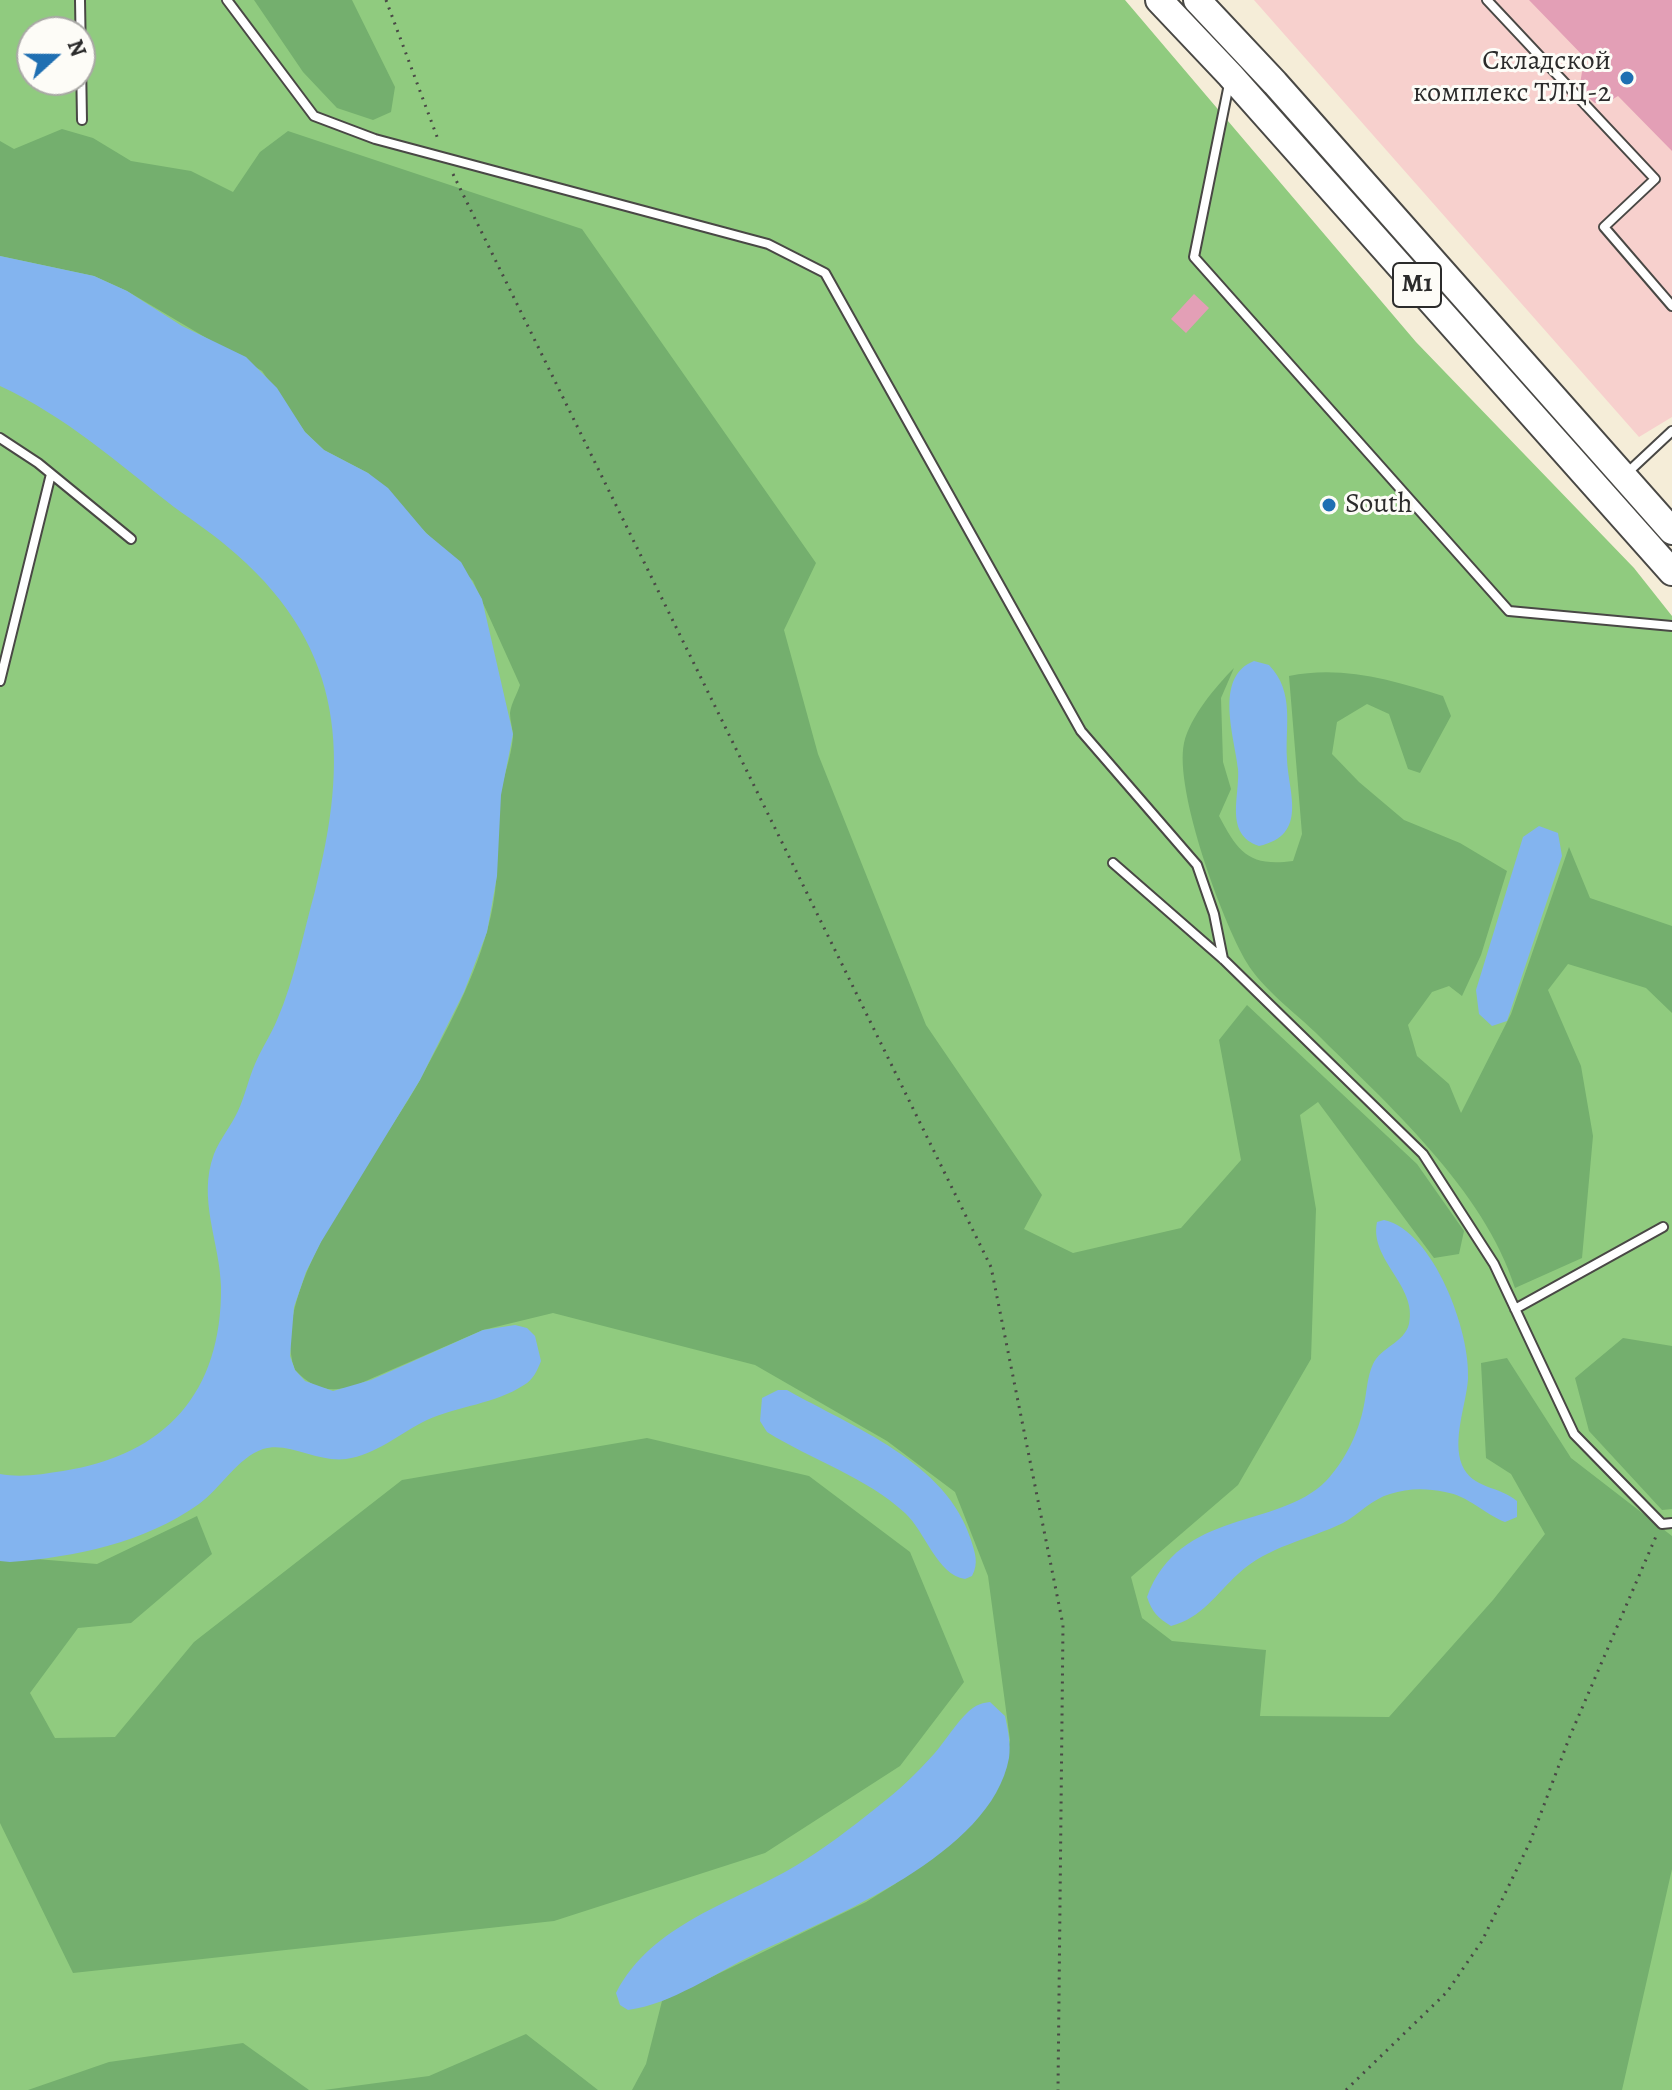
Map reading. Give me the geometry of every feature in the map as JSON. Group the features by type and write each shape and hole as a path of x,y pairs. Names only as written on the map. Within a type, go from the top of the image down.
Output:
{"highway":[{"name":"М1","path":"1159,0 1230,75 1672,572"},
{"name":"М1","path":"1197,0 1672,531"}],"lane":[{"path":"80,0 82,120"},
{"path":"227,0 314,116 375,139 768,244 825,273 1081,731 1197,865 1214,914 1223,959"},
{"path":"1487,0 1655,179 1604,227 1672,306"},
{"path":"1230,75 1194,257 1509,611 1672,626"},
{"path":"1624,477 1672,431"},
{"path":"0,438 51,474 131,539"},
{"path":"0,681 51,474"},
{"path":"1113,863 1223,959 1423,1154 1494,1264 1574,1434 1662,1524 1672,1523"},
{"path":"1515,1309 1663,1227"}],"path":[{"path":"386,0 444,156 991,1267 1063,1625 1058,2090"},
{"path":"1346,2090 1447,1992 1482,1941 1530,1842 1570,1736 1662,1524"}],"shaded area":[{"path":"1254,0 1672,0 1672,417 1639,437"}],"green space":[{"path":"0,0 1125,0 1416,342 1634,568 1672,616 1672,2090 0,2090"},
{"path":"254,0 352,0 395,87 391,112 373,120 337,108 303,72"},
{"path":"62,129 93,138 131,161 191,171 233,192 260,152 288,131 582,229 816,563 784,630 818,754 926,1025 1042,1195 1024,1229 1073,1253 1181,1228 1241,1160 1219,1040 1247,1005 1417,1164 1464,1231 1459,1254 1434,1258 1318,1102 1300,1115 1316,1209 1311,1359 1238,1485 1131,1577 1142,1618 1172,1641 1266,1650 1260,1716 1389,1717 1493,1600 1545,1534 1511,1474 1486,1458 1481,1363 1507,1358 1571,1458 1672,1536 1672,1869 1622,2090 632,2090 646,2064 662,2001 866,1902 895,1884 973,1821 1001,1780 1010,1740 988,1576 955,1492 887,1441 755,1365 553,1313 483,1330 352,1387 321,1388 295,1370 290,1337 297,1300 312,1261 332,1220 421,1078 464,994 481,950 495,892 500,797 513,737 510,713 520,685 473,581 368,473 324,450 305,432 262,371 127,291 94,276 0,256 0,141 14,149"},
{"path":"1234,668 1221,698 1223,762 1231,789 1219,816 1239,848 1255,859 1266,862 1293,861 1302,834 1289,676 1347,673 1443,696 1451,716 1420,773 1408,769 1389,714 1367,704 1337,722 1332,754 1404,820 1460,843 1507,871 1481,955 1462,996 1449,986 1432,992 1408,1025 1417,1056 1449,1084 1461,1113 1511,1014 1569,847 1590,898 1672,926 1672,1013 1646,988 1568,964 1548,990 1581,1066 1593,1136 1582,1258 1515,1288 1481,1216 1457,1182 1402,1119 1270,991 1247,963 1225,918 1202,855 1186,791 1183,764 1184,743 1192,723"},
{"path":"1623,1338 1672,1346 1672,1509 1662,1510 1589,1431 1575,1378"},
{"path":"647,1438 809,1476 910,1552 964,1682 900,1766 765,1853 554,1921 73,1973 0,1823 0,1556 97,1564 197,1516 212,1554 131,1623 78,1628 30,1693 55,1738 115,1737 194,1642 402,1480"},
{"path":"526,2034 598,2090 324,2090 429,2076"},
{"path":"243,2043 309,2090 28,2090 109,2062"}],"water":[{"path":"0,256 94,276 127,291 182,326 246,357 277,388 305,432 324,450 368,473 388,488 426,533 461,562 482,599 513,734 501,795 497,876 487,932 464,992 420,1080 321,1242 306,1272 294,1307 290,1356 295,1370 305,1381 333,1391 371,1380 483,1330 515,1325 527,1328 535,1336 541,1361 530,1381 513,1391 427,1420 368,1453 335,1459 283,1448 263,1449 245,1459 199,1504 155,1529 84,1552 10,1562 0,1561 0,1474 24,1476 63,1471 99,1463 131,1450 159,1433 181,1412 199,1387 211,1358 219,1324 221,1287 208,1204 209,1171 216,1148 238,1111 294,973 326,843 334,752 330,709 318,668 300,629 272,591 229,548 90,441 47,411 0,386"},
{"path":"1254,661 1269,665 1277,675 1286,698 1287,759 1292,798 1290,822 1285,832 1259,846 1241,833 1238,824 1238,769 1230,709 1234,680 1241,669"},
{"path":"1539,826 1558,833 1562,856 1507,1021 1492,1026 1479,1014 1476,990 1523,837"},
{"path":"1384,1220 1402,1228 1419,1243 1446,1286 1456,1311 1467,1359 1468,1379 1458,1444 1462,1465 1472,1479 1517,1501 1517,1517 1505,1522 1462,1497 1438,1491 1410,1490 1383,1496 1343,1523 1289,1544 1250,1564 1200,1611 1171,1626 1156,1614 1147,1597 1162,1568 1182,1548 1205,1534 1306,1496 1326,1481 1350,1446 1362,1415 1373,1364 1402,1336 1409,1324 1407,1297 1386,1261 1376,1236 1377,1222"},
{"path":"778,1390 787,1390 867,1433 919,1468 941,1489 959,1513 971,1540 976,1562 972,1576 965,1579 947,1570 912,1521 890,1500 767,1432 760,1421 762,1398"},
{"path":"990,1702 1005,1716 1009,1758 996,1793 973,1824 941,1853 865,1901 677,1995 628,2010 620,2005 616,1993 632,1969 651,1949 696,1917 773,1879 838,1838 914,1775 969,1711"}],"building":[{"name":"Складской комплекс ТЛЦ-2","path":"1529,0 1672,0 1672,151 1618,96 1608,102 1595,103 1590,99 1580,84 1582,72 1589,62"},
{"path":"1194,294 1209,308 1186,333 1171,319"}],"place":[{"name":"Складской комплекс ТЛЦ-2","path":"1627,78"},
{"name":"South","path":"1329,505"}]}
